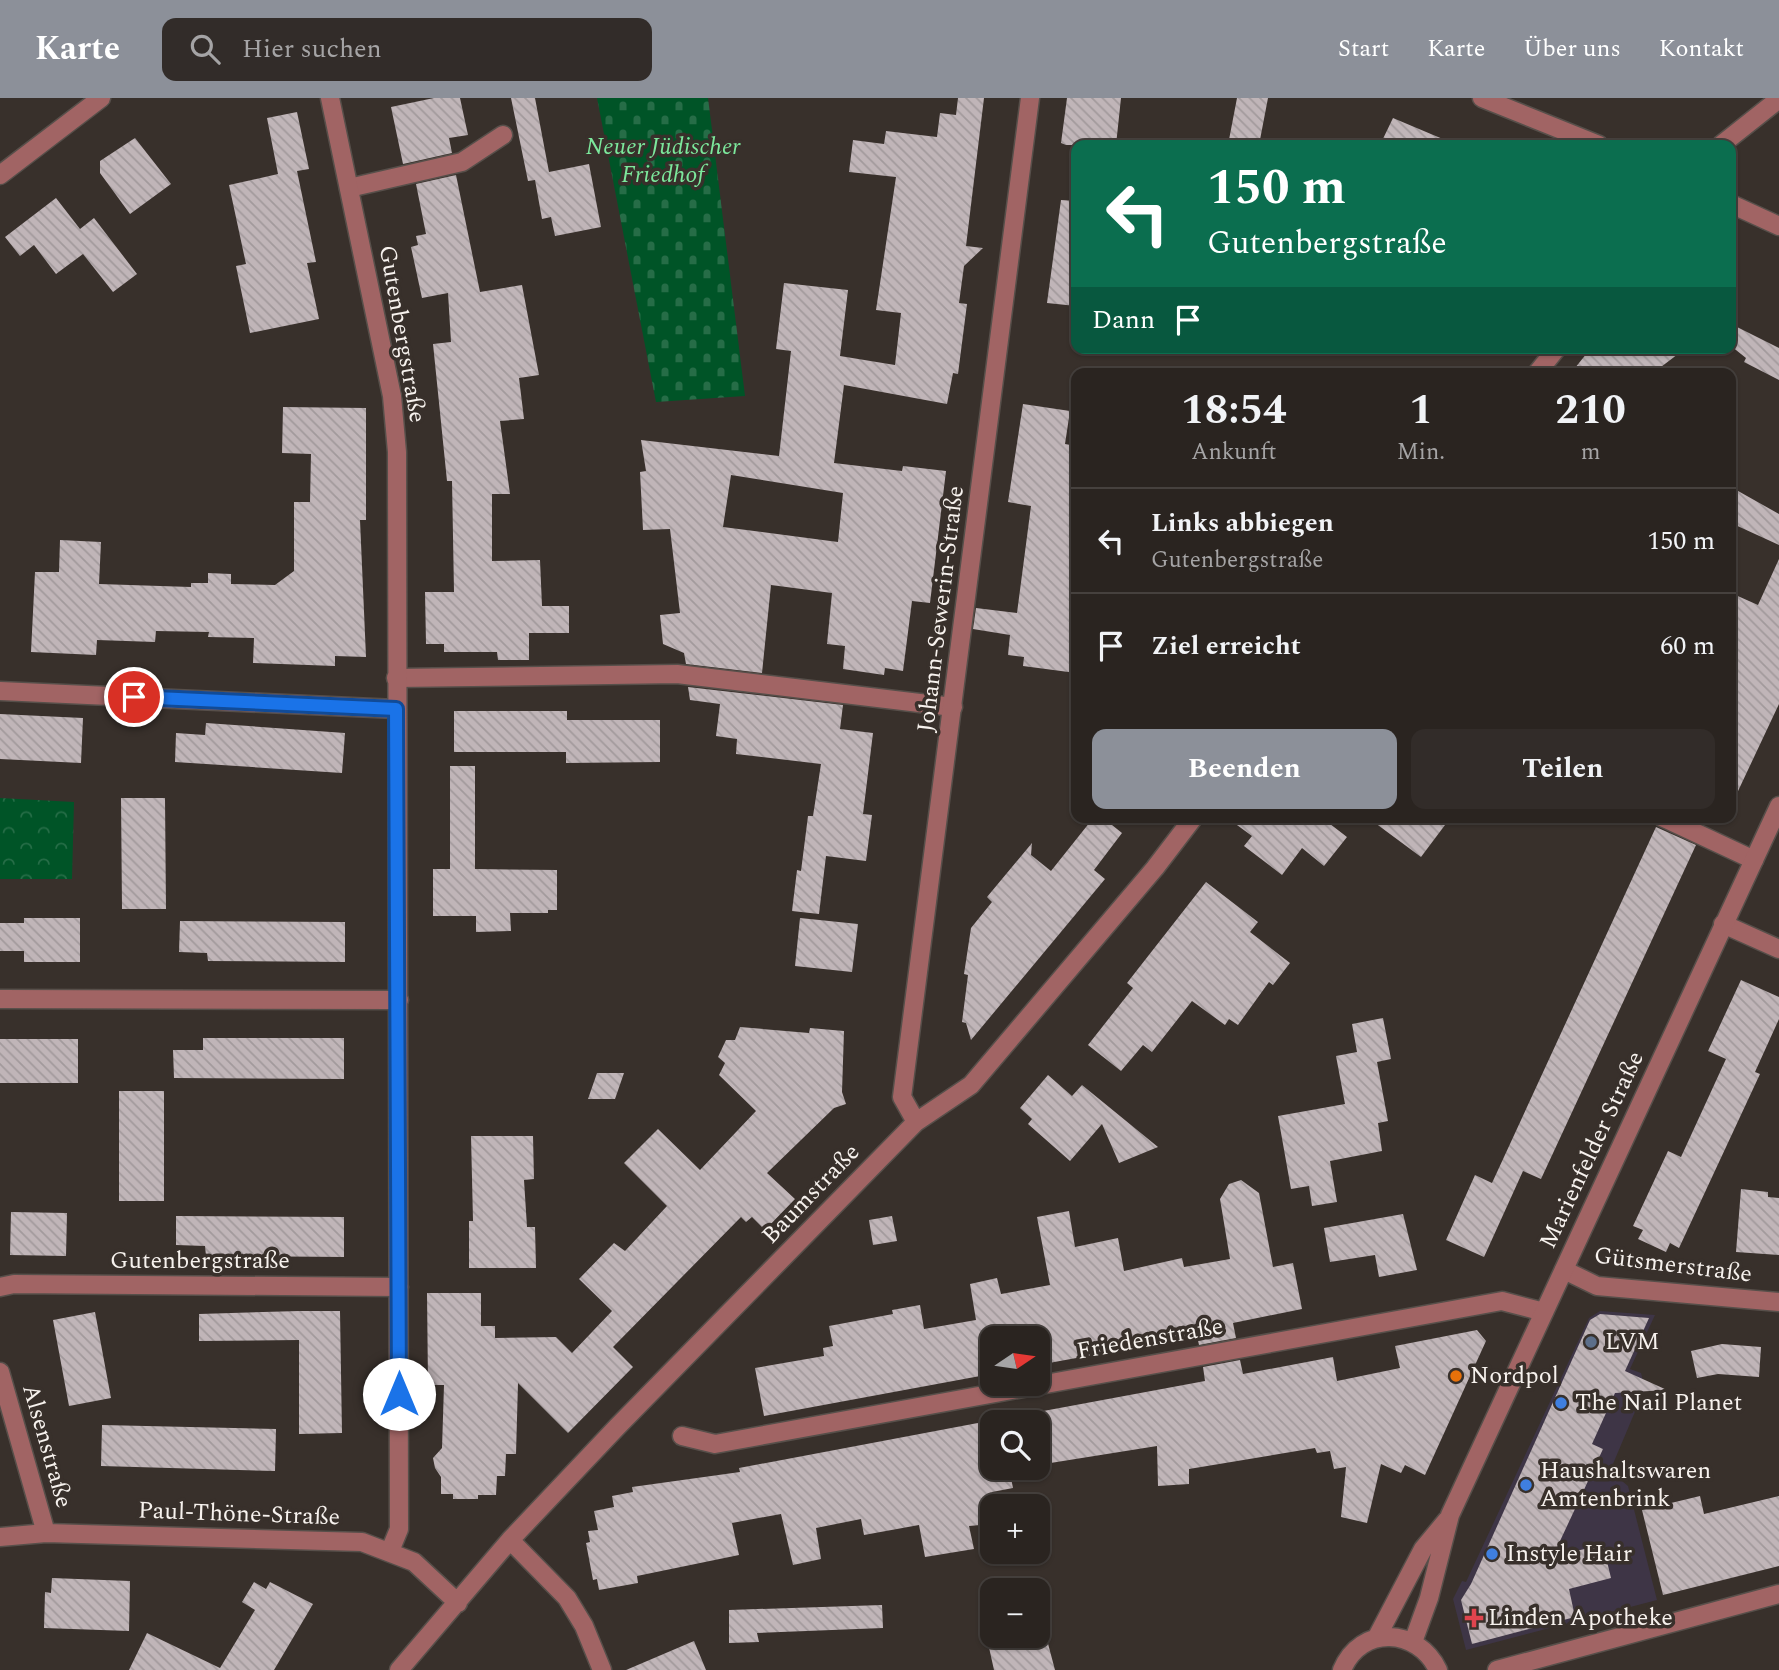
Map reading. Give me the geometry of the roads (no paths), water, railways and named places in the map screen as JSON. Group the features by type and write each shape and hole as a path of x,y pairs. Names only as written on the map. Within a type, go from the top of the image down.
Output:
{"street":[{"path":"0,175 102,98"},
{"name":"Gutenbergstraße","path":"330,98 392,396 397,452 400,1529 390,1551"},
{"name":"Johann-Sewerin-Straße","path":"916,1122 902,1097 1030,98"},
{"path":"1482,98 1587,140"},
{"path":"1727,140 1779,99"},
{"path":"349,188 462,162 503,135"},
{"path":"1736,206 1779,226"},
{"path":"1541,368 1552,354"},
{"path":"396,678 677,674 953,707"},
{"path":"0,691 396,709"},
{"name":"Marienfelder Straße","path":"1413,1642 1437,1572 1450,1515 1779,806"},
{"name":"Baumstraße","path":"399,1670 510,1540 916,1122 971,1085 1146,879 1189,823"},
{"path":"1675,823 1754,860"},
{"path":"1723,924 1779,949"},
{"path":"0,999 399,1000"},
{"name":"Gütsmerstraße","path":"1564,1270 1597,1286 1779,1302"},
{"name":"Gutenbergstraße","path":"0,1287 14,1284 399,1287"},
{"name":"Friedenstraße","path":"682,1436 715,1444 1502,1301 1544,1312"},
{"name":"Alsenstraße","path":"0,1372 46,1534"},
{"name":"Marienfelder Straße","path":"1377,1637 1423,1549 1450,1515"},
{"name":"Paul-Thöne-Straße","path":"0,1538 46,1534 362,1542 414,1562 458,1603"},
{"path":"510,1540 567,1598 584,1626 602,1670"},
{"path":"1497,1670 1779,1594"},
{"path":"1342,1670 1355,1649 1377,1637 1397,1636 1413,1642 1428,1653 1438,1670"}],"place":[{"name":"LVM","path":"1591,1342"},
{"name":"Nordpol","path":"1456,1376"},
{"name":"The Nail Planet","path":"1561,1403"},
{"name":"Haushaltswaren Amtenbrink","path":"1526,1485"},
{"name":"Instyle Hair","path":"1492,1554"},
{"name":"Linden Apotheke","path":"1474,1618"}],"park label":[{"name":"Neuer Jüdischer Friedhof","path":"663,161"}]}
